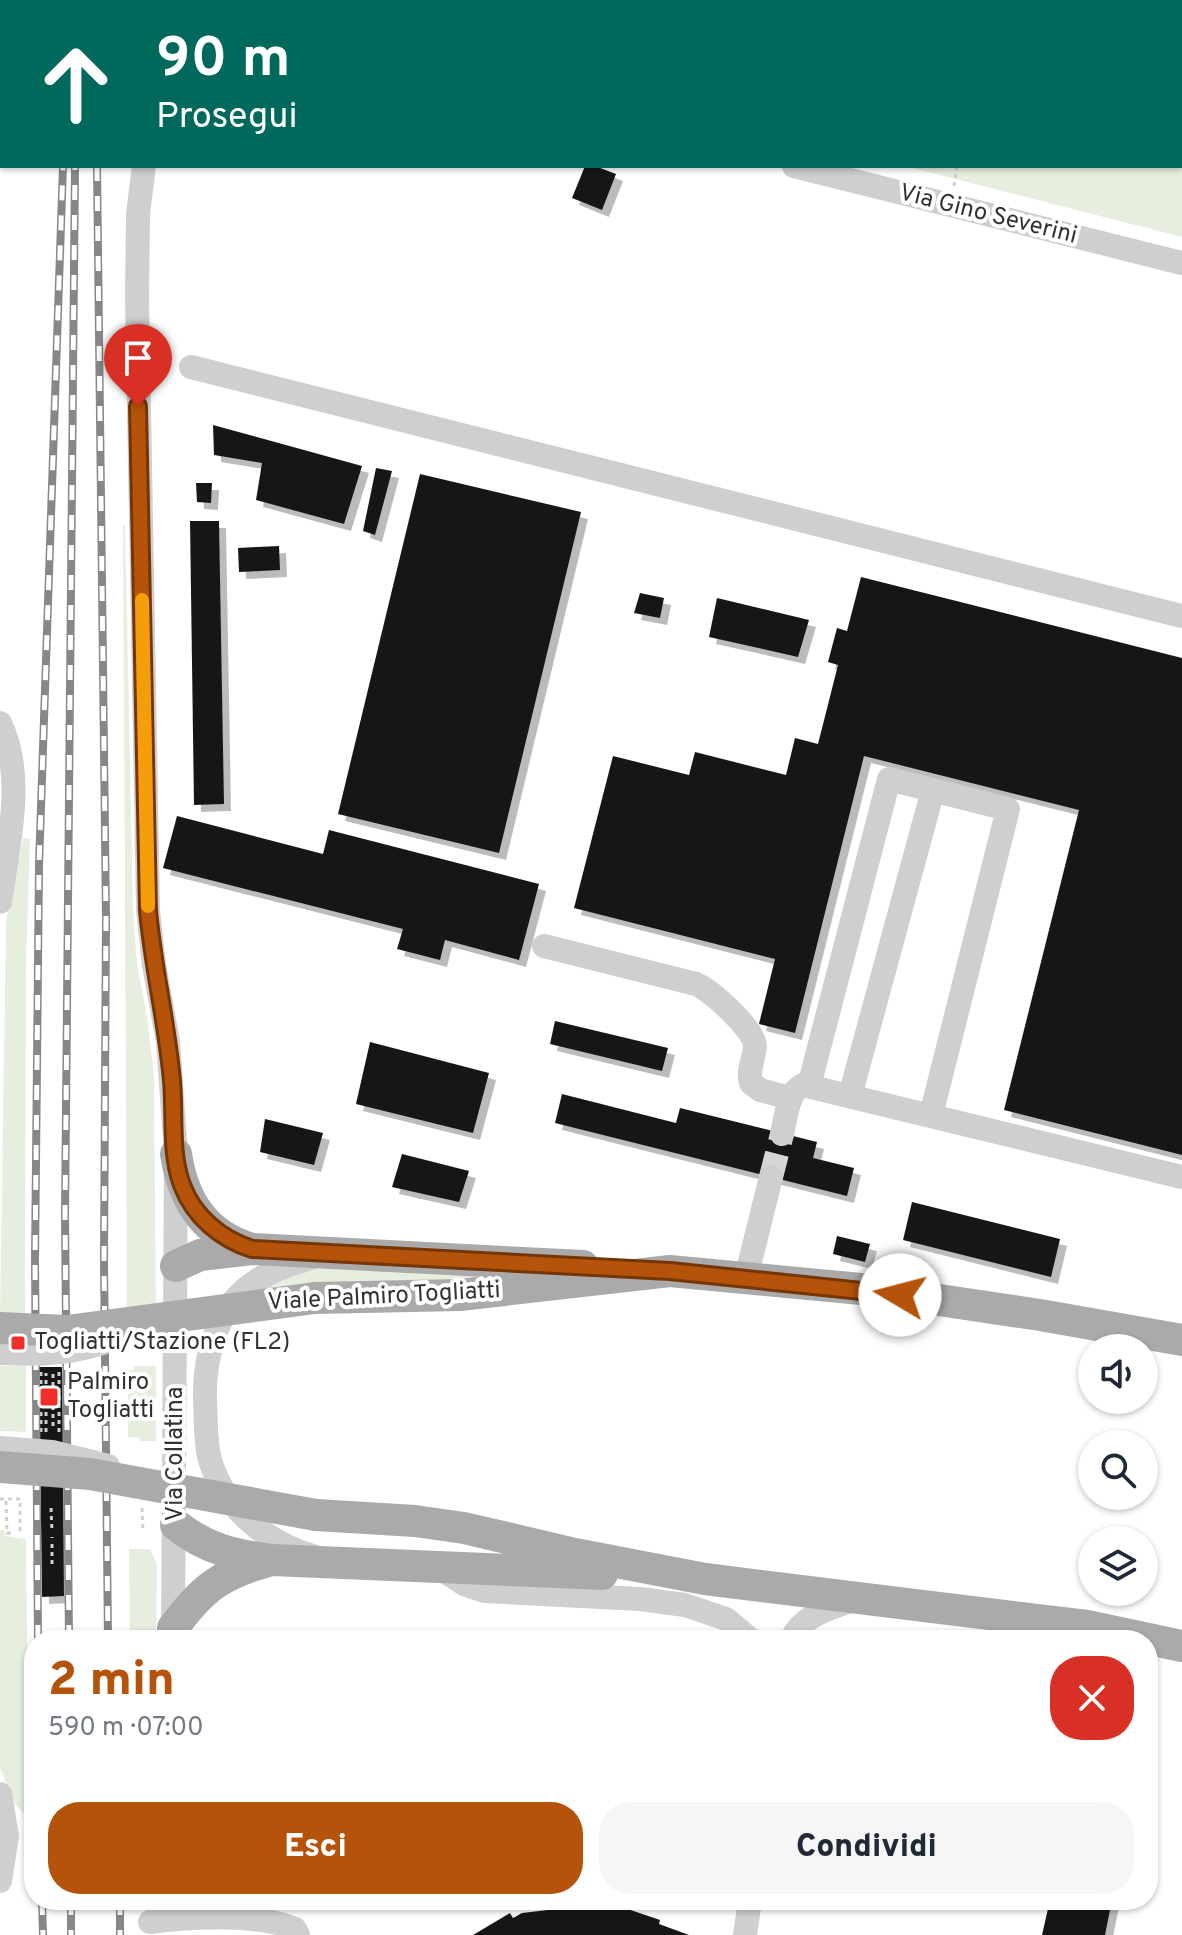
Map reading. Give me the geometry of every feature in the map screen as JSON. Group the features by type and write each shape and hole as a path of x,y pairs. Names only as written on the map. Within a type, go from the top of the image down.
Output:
{"main road":[{"path":"176,1154 182,1185 196,1210 221,1235 252,1249"},
{"path":"176,1266 200,1255 252,1249 670,1271"},
{"name":"Viale Palmiro Togliatti","path":"0,1328 67,1331 315,1298 426,1298 670,1271 872,1290 1182,1340"},
{"path":"0,1467 90,1474 316,1515 415,1521 464,1528 575,1554 705,1579 1106,1630"},
{"path":"163,1527 210,1548 272,1560 705,1579"},
{"path":"175,1630 194,1600 211,1585 238,1571 272,1560"},
{"path":"1158,1641 1182,1646"}],"street":[{"name":"Via Collatina","path":"144,168 138,214 137,313 148,910 168,1042 176,1154 176,1266 163,1527 173,1630"},
{"name":"Via Gino Severini","path":"802,168 1182,263"},
{"path":"191,367 1182,616"},
{"path":"0,723 11,755 13,788 0,902"},
{"path":"782,1134 800,1092 889,779 1008,809 931,1115"},
{"path":"850,1096 933,790"},
{"path":"544,946 708,989 753,1035 755,1046 749,1074 751,1083 760,1090 850,1096 1182,1177"},
{"path":"746,1278 771,1177"},
{"path":"334,1253 273,1270 247,1287 232,1303 207,1362 206,1413 211,1463 232,1502 245,1517 264,1534 286,1546 346,1563"},
{"name":"Viale Palmiro Togliatti","path":"0,1353 61,1354 111,1340 157,1320"},
{"path":"0,1448 77,1457 169,1488"},
{"path":"436,1566 464,1584 484,1591 640,1599 697,1608 726,1619 739,1630"},
{"path":"797,1630 813,1616 858,1598"},
{"path":"0,1794 7,1836 0,1881"},
{"path":"745,1935 749,1910"},
{"path":"150,1919 193,1917 270,1922 295,1929 298,1935"}],"path":[{"path":"49,1371 49,1432 49,1371"},
{"path":"0,1499 6,1499 20,1499 18,1533 7,1533 6,1499"},
{"path":"51,1508 52,1531"},
{"path":"143,1537 143,1529 163,1527"},
{"path":"52,1539 52,1564"}],"green space":[{"path":"913,168 1182,168 1182,237"},
{"path":"123,525 133,911 137,964 154,1075 156,1308 127,1312"},
{"path":"23,838 30,839 26,967 25,1316 0,1315 6,922 14,868 19,860"},
{"path":"298,1268 537,1274 248,1294"},
{"path":"0,1366 26,1366 26,1432 0,1431"},
{"path":"134,1366 156,1366 156,1441 128,1437 128,1370 134,1370"},
{"path":"0,1530 4,1530 5,1536 26,1539 24,1814 15,1804 0,1768"},
{"path":"129,1549 150,1549 157,1564 156,1630 130,1630"}],"building":[{"path":"584,168 600,168 616,174 602,210 572,198"},
{"path":"213,425 362,466 344,524 256,500 262,463 214,455"},
{"path":"376,468 392,471 375,535 363,531"},
{"path":"420,474 581,512 499,853 338,814"},
{"path":"196,483 212,483 211,503 197,502"},
{"path":"190,521 219,521 224,804 194,805"},
{"path":"279,546 280,570 239,572 238,548"},
{"path":"861,577 1182,658 1182,1155 1004,1110 1079,810 864,756 795,1033 759,1024 775,959 574,908 613,756 689,775 695,752 786,775 795,738 818,744 838,665 828,662 837,628 847,631"},
{"path":"640,593 664,598 660,618 634,613"},
{"path":"717,598 809,620 798,657 709,637"},
{"path":"177,816 323,854 329,830 539,884 519,960 445,940 440,960 397,949 403,929 163,868"},
{"path":"555,1021 668,1048 662,1071 550,1044"},
{"path":"370,1042 489,1073 473,1133 356,1104"},
{"path":"562,1094 676,1123 680,1108 817,1142 813,1158 854,1168 847,1196 555,1123"},
{"path":"265,1119 323,1133 314,1165 260,1152"},
{"path":"402,1154 469,1171 459,1202 392,1187"},
{"path":"912,1202 1060,1239 1051,1277 903,1240"},
{"path":"837,1236 870,1244 865,1262 833,1254"},
{"path":"39,1367 62,1367 64,1596 42,1597"},
{"path":"631,1910 689,1935 473,1935 510,1913 513,1918 522,1913"},
{"path":"1048,1910 1110,1910 1105,1935 1042,1935"}],"tunnel":[{"path":"771,1177 782,1134"}],"railway":[{"path":"38,1630 35,1261 39,865 63,168"},
{"path":"69,1630 65,1216 75,168"},
{"path":"97,168 106,918 104,1261 108,1630"},
{"path":"42,1910 43,1935"},
{"path":"71,1910 71,1935"},
{"path":"120,1910 120,1935"}],"slow traffic":[{"path":"142,600 148,906"}],"place":[{"name":"Togliatti/Stazione (FL2)","path":"18,1343"},
{"name":"Palmiro Togliatti","path":"49,1397"}],"route":[{"path":"138,406 148,910 168,1042 179,1174 189,1199 204,1220 228,1240 252,1249 670,1271 900,1295"}]}
